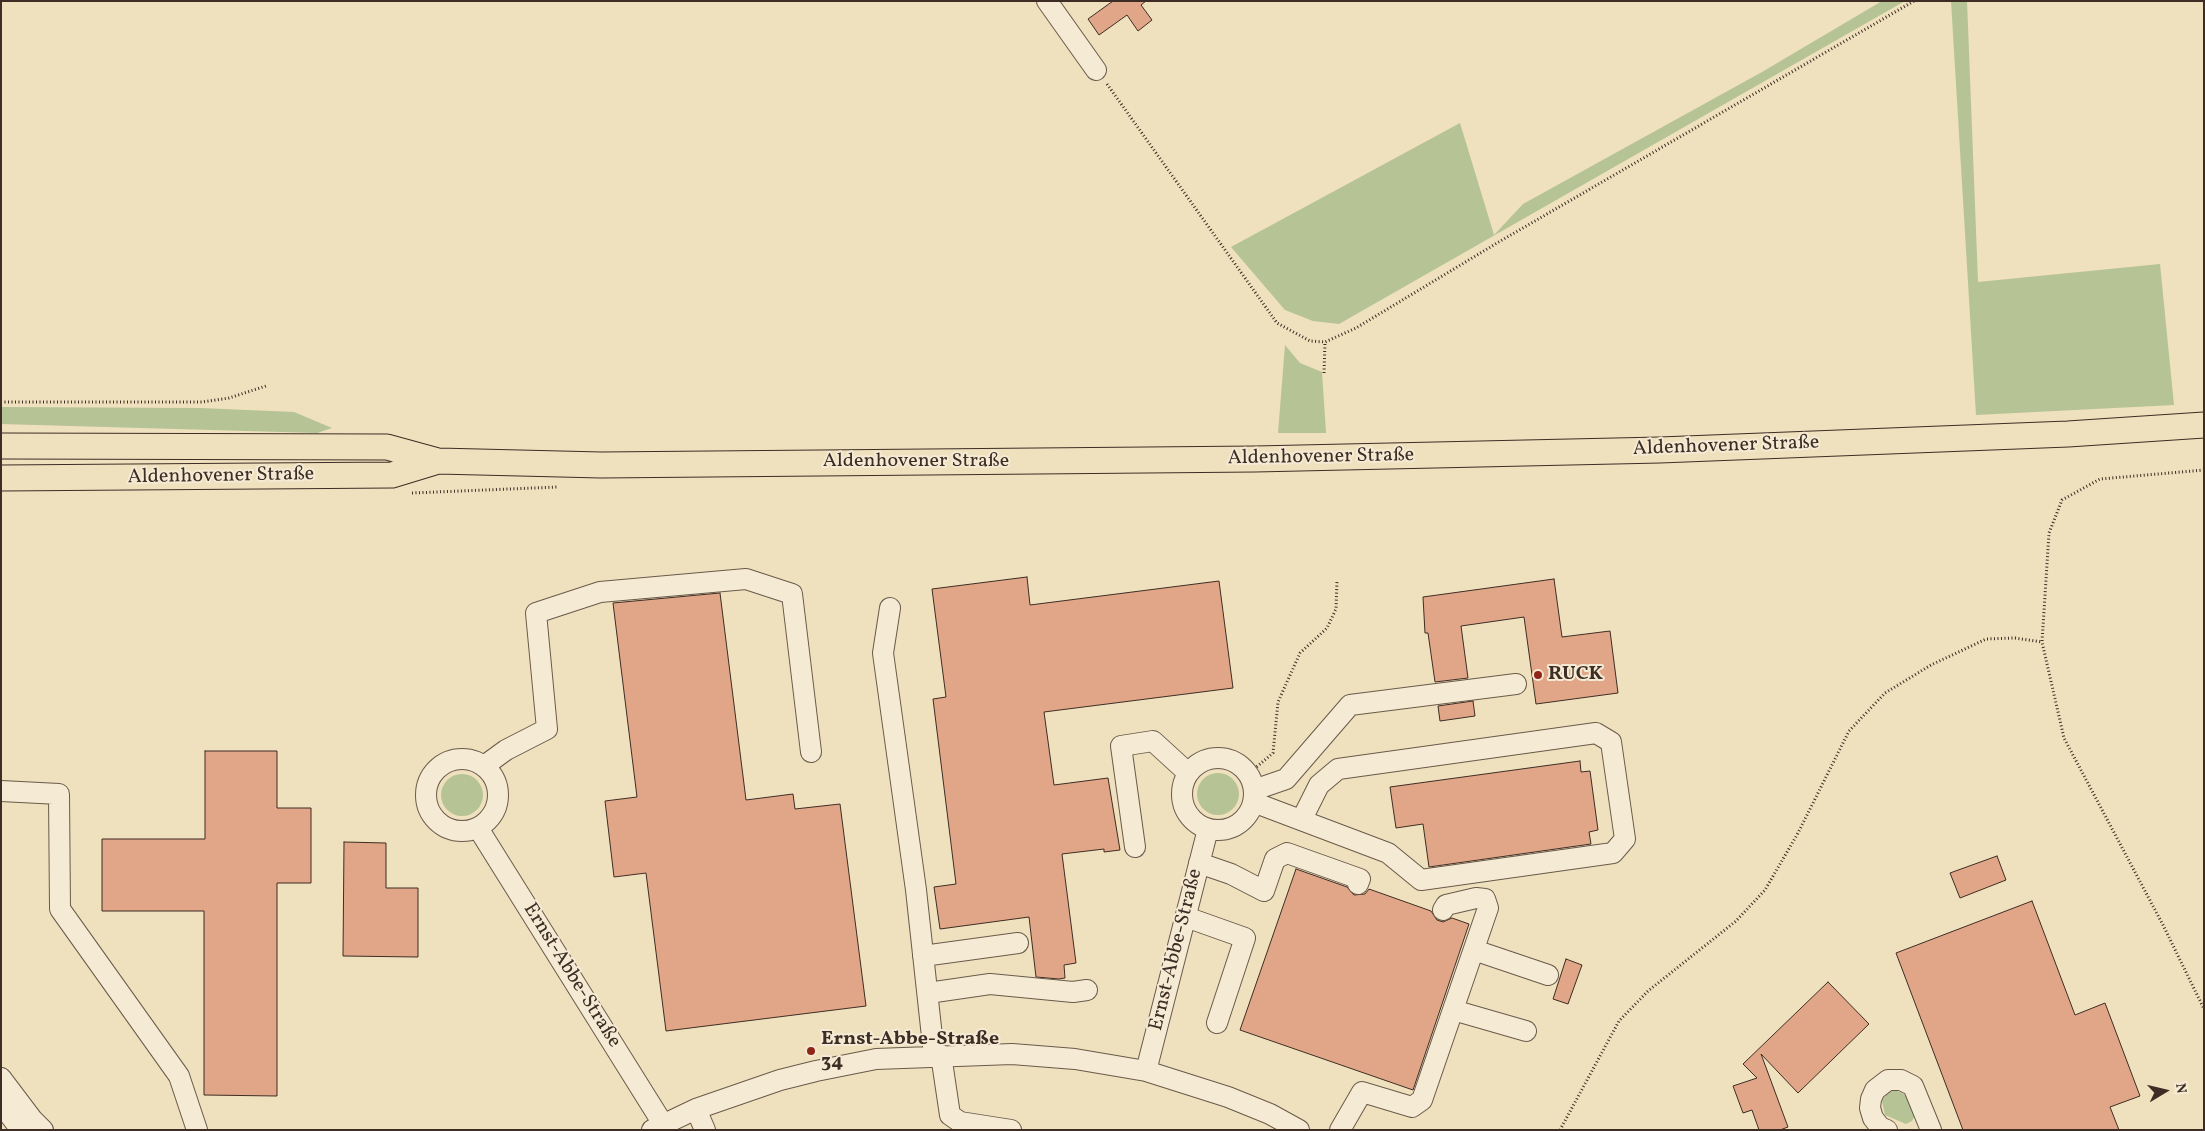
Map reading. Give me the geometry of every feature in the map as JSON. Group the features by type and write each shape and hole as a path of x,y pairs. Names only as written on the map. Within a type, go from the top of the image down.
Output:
{"main road":[{"name":"Aldenhovener Straße","path":"1,446 387,447 438,461 611,464 1275,459 1660,450 2068,434 2204,425"},
{"name":"Aldenhovener Straße","path":"1,478 392,475 438,461"}],"street":[{"path":"1047,1 1096,70"},
{"path":"484,766 506,750 547,729 536,613 600,592 746,578 792,594 811,752"},
{"path":"890,608 883,654 928,993 950,1115 960,1122 1011,1130"},
{"path":"1252,789 1286,779 1350,705 1516,684"},
{"path":"1252,789 1249,813 1241,822 1231,828 1220,830 1208,829 1197,824 1184,806 1181,794 1188,773 1196,764 1207,759 1230,760 1240,765 1252,789 1302,819 1388,853 1421,880 1613,853 1624,840 1610,742 1596,733 1338,769 1319,786 1302,819"},
{"path":"1135,847 1121,746 1153,741 1188,773"},
{"path":"462,759 474,761 484,766 495,781 498,799 495,811 488,821 478,828 467,832 455,832 434,820 428,810 425,798 426,786 431,775 439,766 450,761 462,759"},
{"path":"1,792 59,794 60,909 180,1076 197,1130"},
{"name":"Ernst-Abbe-Straße","path":"478,828 658,1127 696,1109 780,1080 816,1071 876,1059 938,1055 1012,1054 1075,1059 1146,1072 1228,1098 1270,1114 1299,1130"},
{"name":"Ernst-Abbe-Straße","path":"1146,1072 1208,829"},
{"path":"1199,863 1231,874 1264,891 1274,859 1287,853 1360,879 1358,884"},
{"path":"1340,1130 1362,1092 1412,1108 1422,1100 1488,908 1484,899 1476,898 1446,905 1443,910"},
{"path":"1186,917 1245,938 1218,1023"},
{"path":"923,956 1018,943"},
{"path":"1474,950 1548,975"},
{"path":"928,993 990,984 1074,992 1087,990"},
{"path":"1453,1010 1526,1031"},
{"path":"1,1078 32,1119 43,1130"},
{"path":"1887,1130 1880,1127 1873,1118 1870,1099 1882,1083 1888,1080 1901,1080 1912,1086 1931,1130"},
{"path":"1,1104 21,1130"},
{"path":"696,1109 705,1130"}],"path":[{"path":"1096,70 1277,323 1310,340 1325,342 1356,328 1497,243 1914,1"},
{"path":"1324,373 1325,342"},
{"path":"1,402 202,402 229,398 266,386"},
{"path":"2204,470 2100,479 2062,500 2049,533 2042,642 2064,738 2163,925 2204,1009"},
{"path":"1252,789 1272,753 1278,702 1300,653 1327,628 1336,609 1337,581"},
{"path":"1560,1130 1619,1021 1648,991 1736,921 1765,890 1798,833 1849,731 1885,693 1931,665 1986,639 2015,638 2042,642"}],"green space":[{"path":"1882,1 1905,1 1339,324 1313,321 1285,310 1231,247 1460,123 1494,235 1523,204 1762,72"},
{"path":"1951,1 1967,1 1978,282 2160,264 2174,405 1976,415"},
{"path":"1285,345 1300,363 1322,372 1326,433 1278,433"},
{"path":"1,407 200,408 294,412 332,428 317,433 1,424"},
{"path":"1222,773 1230,776 1236,782 1239,794 1236,806 1230,812 1214,815 1206,812 1200,806 1197,790 1200,782 1206,776"},
{"path":"458,774 466,774 477,780 483,795 477,810 466,816 458,816 447,810 441,799 441,791 447,780"},
{"path":"1895,1090 1909,1099 1915,1115 1912,1121 1906,1124 1885,1115 1882,1101 1887,1093"}],"building":[{"path":"1113,1 1146,1 1141,5 1152,20 1138,31 1127,15 1099,35 1088,19"},
{"path":"1027,577 1030,605 1219,581 1233,688 1044,712 1054,785 1108,778 1120,850 1104,852 1104,849 1062,854 1076,963 1064,965 1065,978 1059,979 1036,977 1029,917 940,929 934,887 956,884 933,699 946,697 932,589"},
{"path":"1554,579 1562,637 1610,631 1618,693 1536,704 1524,617 1461,626 1468,678 1435,682 1428,633 1425,633 1423,597"},
{"path":"720,593 746,800 793,794 795,809 840,804 866,1006 666,1031 646,873 614,877 605,801 637,797 613,603"},
{"path":"1473,701 1475,716 1440,721 1438,706"},
{"path":"205,751 277,751 277,808 311,808 311,883 277,883 277,1096 204,1095 204,911 102,911 102,839 205,839"},
{"path":"1580,761 1581,772 1590,771 1598,830 1589,832 1591,844 1429,867 1423,824 1396,828 1390,787"},
{"path":"344,842 386,843 386,888 418,888 418,957 343,956"},
{"path":"1997,856 2006,880 1960,898 1950,873"},
{"path":"1296,869 1347,887 1354,895 1365,894 1369,889 1431,911 1437,920 1443,922 1452,918 1469,924 1413,1090 1240,1030"},
{"path":"2032,901 2075,1015 2105,1003 2140,1096 2110,1107 2119,1130 1963,1130 1896,953"},
{"path":"1566,959 1582,965 1568,1004 1553,999"},
{"path":"1828,982 1869,1024 1798,1093 1761,1054 1788,1127 1780,1130 1759,1130 1752,1110 1743,1113 1733,1086 1757,1078 1743,1064"}],"place":[{"name":"RUCK","path":"1538,675"},
{"name":"Ernst-Abbe-Straße 34","path":"811,1051"}]}
